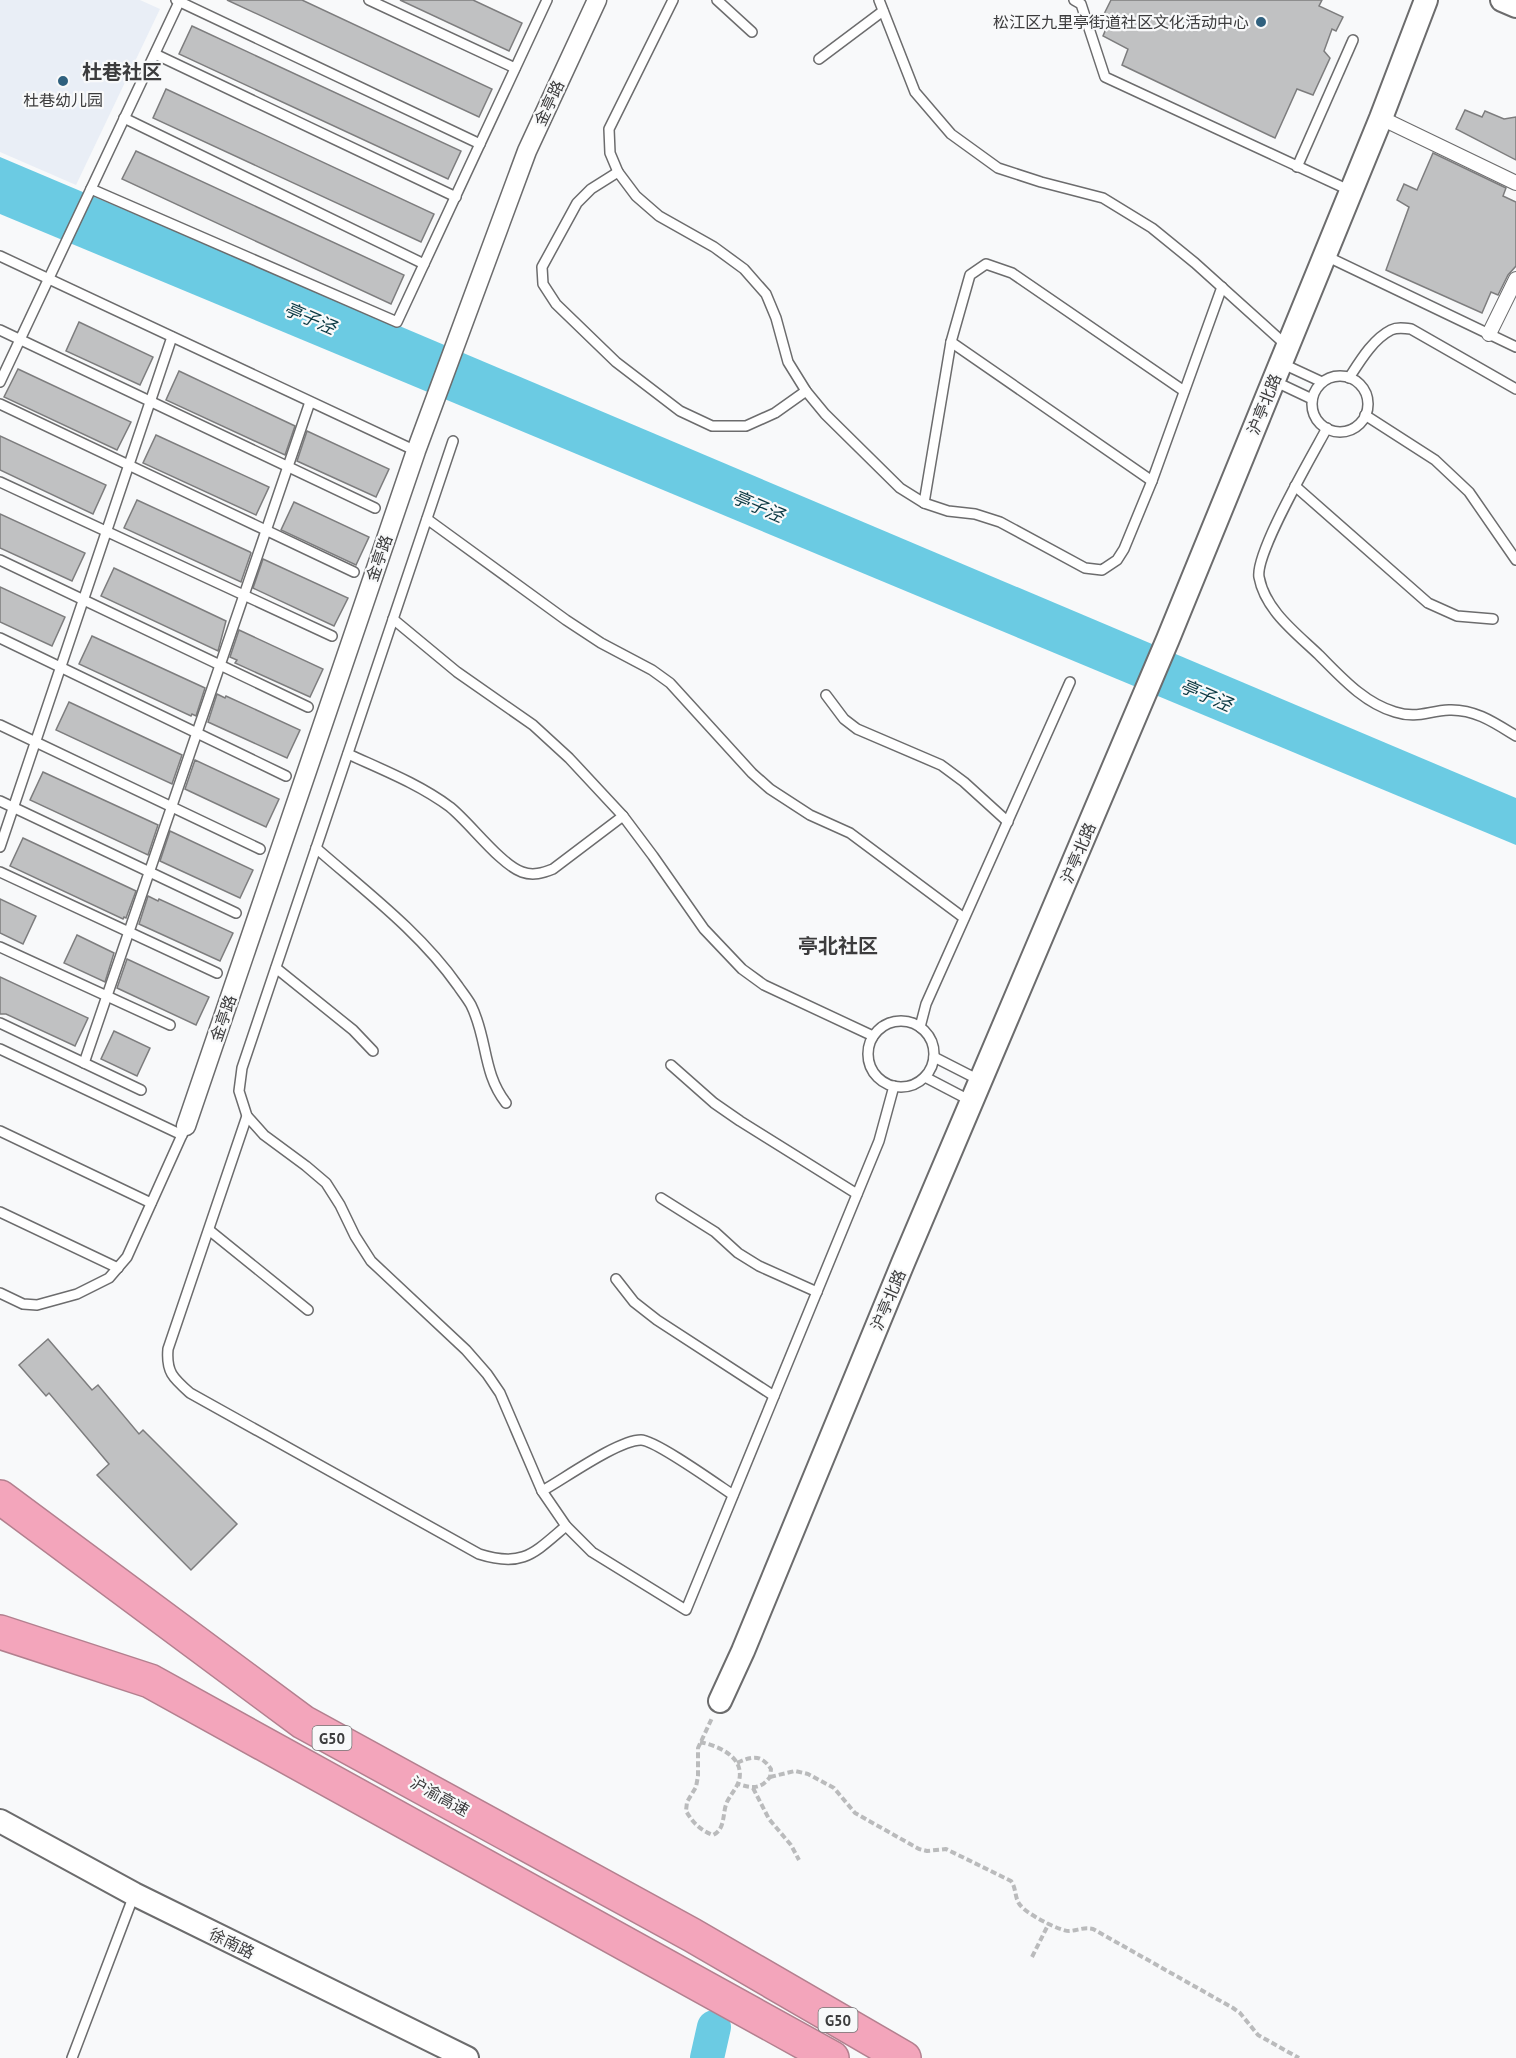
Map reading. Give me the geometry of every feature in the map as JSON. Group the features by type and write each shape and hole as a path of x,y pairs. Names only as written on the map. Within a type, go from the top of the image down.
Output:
{"highway":[{"name":"沪渝高速","path":"0,1497 303,1722 692,1935 904,2058"},
{"name":"G50","path":"0,1632 150,1681 832,2058"},
{"path":"772,1980 916,2058"}],"street":[{"name":"金亭路","path":"184,1131 454,346 526,151 597,0"},
{"name":"沪亭北路","path":"720,1701 1168,639 1381,118 1426,0"},
{"path":"1502,0 1516,6"},
{"path":"1381,118 1516,183"},
{"path":"1489,334 1516,279"},
{"name":"徐南路","path":"0,1821 134,1894 467,2058"}],"lane":[{"path":"369,0 515,68"},
{"path":"673,0 609,129 610,153 618,172 636,196 659,216 714,247 744,270 766,294 776,318 788,362 806,392 825,414 900,488 924,503 948,511 975,514 1000,522 1085,568 1102,570 1117,560 1124,549 1152,481 1222,287"},
{"path":"717,0 752,32"},
{"path":"879,0 915,92 951,134 998,168 1103,198 1152,228 1222,287 1281,364 1312,399"},
{"path":"0,382 178,1 480,144"},
{"path":"91,189 398,322 544,1"},
{"path":"1079,1 1105,77 1351,191"},
{"path":"819,59 883,11"},
{"path":"1297,166 1353,40"},
{"path":"155,54 456,197"},
{"path":"124,118 424,264"},
{"path":"618,172 591,189 577,203 542,267 543,284 556,304 616,362 680,411 712,426 746,426 775,413 806,392"},
{"path":"1325,255 1516,347"},
{"path":"0,256 416,451"},
{"path":"924,503 951,342 970,275 986,264 1012,273 1184,391"},
{"path":"1349,378 1374,344 1391,330 1399,328 1411,329 1516,389"},
{"path":"0,330 375,508"},
{"path":"0,847 172,337"},
{"path":"951,342 1152,481"},
{"path":"1281,364 1322,382"},
{"path":"1334,376 1349,378 1357,382 1367,397 1365,415 1353,428 1335,431 1327,428 1315,416 1312,399 1322,382 1334,376"},
{"path":"84,1063 310,402"},
{"path":"0,404 354,572"},
{"path":"1365,415 1435,460 1469,492 1516,561"},
{"path":"1327,428 1295,486 1261,558 1259,576 1268,599 1281,619 1347,683 1371,701 1395,712 1420,716 1450,710 1481,715 1516,736"},
{"path":"453,441 242,1068 239,1091 247,1116 264,1135 326,1183 371,1261 466,1350 487,1374 500,1393 542,1491 566,1526 592,1552 686,1610 879,1141 894,1086"},
{"path":"0,482 332,636"},
{"path":"1295,486 1428,603 1457,616 1493,619"},
{"path":"427,519 566,620 670,683 752,773 770,789 810,815 850,833 964,918"},
{"path":"0,560 308,707"},
{"path":"393,619 457,672 533,725 569,758 623,816 704,929 742,969 764,985 873,1036"},
{"path":"0,638 286,776"},
{"path":"920,1027 926,1004 1070,682"},
{"path":"826,695 844,719 857,729 941,765 964,782 1008,822"},
{"path":"0,725 260,849"},
{"path":"348,754 427,790 452,809 504,860 522,872 540,874 553,869 623,816"},
{"path":"0,801 236,914"},
{"path":"316,848 409,929 444,966 471,1005 484,1041 490,1076 496,1090 506,1103"},
{"path":"0,872 217,974"},
{"path":"0,947 170,1025"},
{"path":"276,968 353,1030 373,1050"},
{"path":"899,1021 910,1022 920,1027 928,1035 933,1045 934,1057 925,1077 916,1084 905,1087 884,1082 870,1066 869,1046 873,1036 880,1028 899,1021"},
{"path":"0,1023 141,1090"},
{"path":"0,1049 184,1131 127,1257 109,1278 77,1294 37,1305 23,1304 0,1293"},
{"path":"934,1057 981,1081"},
{"path":"671,1065 714,1103 857,1194"},
{"path":"925,1077 972,1102"},
{"path":"247,1116 168,1349 167,1364 176,1380 190,1393 479,1554 499,1560 518,1560 538,1549 566,1526"},
{"path":"0,1131 151,1203"},
{"path":"661,1198 715,1232 738,1253 759,1266 817,1292"},
{"path":"0,1212 118,1268"},
{"path":"208,1230 308,1310"},
{"path":"616,1279 634,1302 657,1320 774,1396"},
{"path":"542,1491 622,1444 643,1440 663,1450 733,1495"},
{"path":"72,2058 134,1894"}],"path":[{"path":"700,1742 723,1749 732,1755 740,1778 727,1802 722,1827 718,1833 713,1835 704,1832 693,1823 686,1811 687,1802 696,1787 698,1748 700,1742 720,1701"},
{"path":"737,1764 750,1757 758,1757 771,1769 766,1783 753,1788 738,1784"},
{"path":"770,1777 795,1771 808,1774 834,1788 855,1812 919,1849 927,1851 946,1849 1011,1881 1015,1886 1018,1903 1023,1909 1069,1931 1084,1927 1093,1929 1233,2008 1258,2035 1299,2058"},
{"path":"753,1788 769,1819 791,1845 799,1860"},
{"path":"1032,1957 1049,1923"}],"shaded area":[{"name":"杜巷幼儿园","path":"0,0 140,0 160,9 76,185 0,152"}],"water":[{"name":"亭子泾","path":"0,157 1516,798 1516,845 0,214"}],"building":[{"path":"227,0 302,0 492,89 479,117"},
{"path":"400,0 473,0 522,23 509,51"},
{"path":"1111,0 1322,0 1319,6 1343,17 1336,31 1332,29 1324,51 1330,58 1313,95 1297,89 1275,138 1122,65 1128,49 1103,36 1111,17 1104,14"},
{"path":"192,26 461,151 448,179 179,54"},
{"path":"166,89 434,214 421,242 153,118"},
{"path":"1465,110 1482,117 1485,111 1504,119 1516,117 1516,160 1456,129"},
{"path":"136,151 404,275 391,304 122,179"},
{"path":"1433,153 1506,188 1503,196 1516,202 1516,266 1508,275 1498,295 1491,292 1482,313 1386,270 1409,207 1397,200 1404,184 1417,190"},
{"path":"79,322 153,357 140,385 66,351"},
{"path":"18,369 131,422 117,450 4,397"},
{"path":"179,371 295,426 285,455 166,400"},
{"path":"307,431 389,469 376,497 297,461"},
{"path":"156,435 269,487 256,515 143,463"},
{"path":"0,436 106,485 93,514 0,470"},
{"path":"137,500 250,552 241,582 124,528"},
{"path":"294,502 369,537 356,565 281,530"},
{"path":"0,514 85,553 72,581 0,548"},
{"path":"263,559 348,598 334,626 253,588"},
{"path":"114,568 226,621 218,651 101,596"},
{"path":"0,587 65,617 52,646 0,622"},
{"path":"239,630 323,669 310,697 235,663 237,660 230,657"},
{"path":"92,636 205,688 196,716 192,714 191,716 79,664"},
{"path":"217,694 300,730 287,758 208,722"},
{"path":"69,702 182,755 172,784 56,730"},
{"path":"195,760 279,799 266,827 185,789"},
{"path":"43,772 158,825 148,855 30,800"},
{"path":"170,831 253,870 240,898 160,861"},
{"path":"23,838 136,891 126,918 123,919 10,866"},
{"path":"148,896 233,933 220,961 139,924"},
{"path":"0,899 36,916 23,944 0,933"},
{"path":"77,935 114,953 105,982 64,963"},
{"path":"127,959 209,997 196,1025 117,988"},
{"path":"0,977 88,1018 75,1046 6,1014 0,1014"},
{"path":"114,1031 150,1048 137,1076 101,1059"},
{"path":"48,1339 92,1390 98,1385 139,1434 143,1430 237,1524 191,1570 97,1475 109,1464 49,1393 46,1396 19,1365"}],"waterway":[{"path":"707,2058 714,2027"}],"place":[{"name":"松江区九里亭街道社区文化活动中心","path":"1261,22"},
{"name":"杜巷幼儿园","path":"63,81"}],"district":[{"name":"杜巷社区","path":"122,72"},
{"name":"亭北社区","path":"838,946"}]}
